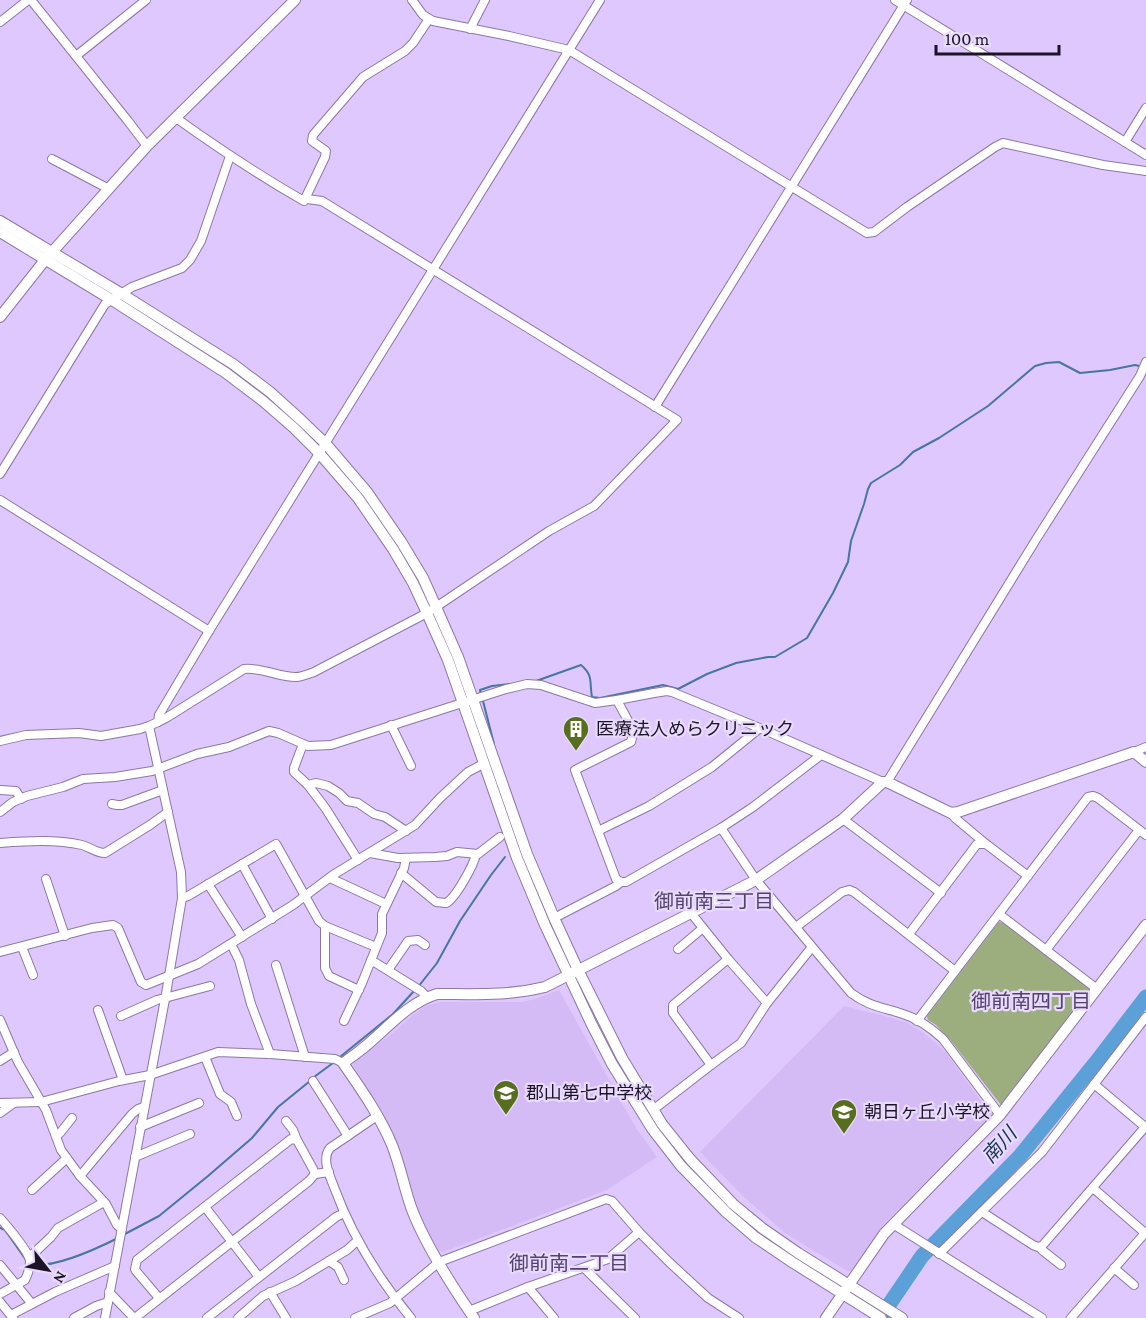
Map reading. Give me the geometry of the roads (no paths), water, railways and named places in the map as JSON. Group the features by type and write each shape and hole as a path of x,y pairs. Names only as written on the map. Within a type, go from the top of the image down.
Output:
{"street":[{"path":"0,22 29,0 147,146"},
{"path":"76,56 146,0"},
{"path":"0,317 49,256 147,146 295,0"},
{"path":"412,0 423,15 429,19 569,50 869,233 874,232 907,207 1003,143 1103,165 1146,171"},
{"path":"470,29 484,0"},
{"path":"105,1318 170,975 182,898 182,873 158,770 153,724 600,0"},
{"path":"895,0 905,3 1146,155"},
{"path":"655,407 905,3"},
{"path":"307,199 326,151 312,141 313,135 363,77 413,44 429,19"},
{"path":"1125,142 1146,108"},
{"path":"0,741 26,735 79,733 108,735 140,729 166,718 244,669 255,668 298,677 314,672 432,610 549,531 594,506 677,420 322,201 307,199 304,201 230,156 176,118"},
{"path":"0,474 105,304 132,287 182,268 190,260 201,241 230,156"},
{"path":"52,159 109,189"},
{"path":"0,221 112,300 226,373 323,449"},
{"path":"0,232 122,294 232,364 270,392 367,492 423,578 432,610 453,642 483,764 517,858 573,973"},
{"path":"343,1062 362,1050 407,1010 428,997 437,994 507,994 545,987 756,879 843,819 885,782 1140,376 1146,362"},
{"path":"0,500 209,631"},
{"path":"0,812 21,799 83,780 158,770 197,754 230,747 269,731 303,744 331,745 506,689 533,684 595,703 667,691 760,728 951,813 986,844 1028,876"},
{"path":"616,700 633,734 631,742 575,770 616,879 621,882"},
{"path":"468,702 573,973 612,1064 653,1130 681,1166 726,1212 755,1237 845,1290 878,1303 898,1316"},
{"path":"391,725 411,766"},
{"path":"598,831 649,806 712,767 760,728"},
{"path":"303,744 294,770 296,775 308,785 335,822 358,860"},
{"path":"951,813 1146,747"},
{"path":"1134,752 1146,762"},
{"path":"560,915 621,882 626,882 722,828 821,755"},
{"path":"0,952 92,928 113,925 118,928 141,983 146,985 198,964 417,824 468,772 483,764"},
{"path":"308,785 316,783 328,786 347,801 358,803 406,831"},
{"path":"0,790 16,791 21,799"},
{"path":"111,804 122,805 163,790"},
{"path":"917,1021 1090,796 1098,798 1142,832 1046,950"},
{"path":"0,843 59,842 82,845 105,853 168,812"},
{"path":"843,819 941,893"},
{"path":"722,828 756,879 845,987 856,997 872,1006 903,1014 926,1025 943,1039 1000,1115"},
{"path":"370,853 398,858 447,856 457,852 476,854 500,837"},
{"path":"182,898 276,844 319,921 325,926 376,947"},
{"path":"909,934 977,844 986,844"},
{"path":"401,873 436,902 446,903 452,899 476,854"},
{"path":"344,1021 382,933 382,914 406,858"},
{"path":"242,864 272,918"},
{"path":"330,878 386,904"},
{"path":"46,879 65,936"},
{"path":"208,884 242,937"},
{"path":"796,927 842,892 849,890 955,971"},
{"path":"691,913 767,1003"},
{"path":"999,914 1097,988"},
{"path":"826,1318 884,1234 1000,1115 1146,925"},
{"path":"325,926 327,974 359,990"},
{"path":"678,949 703,928"},
{"path":"388,970 406,941 418,940 425,945"},
{"path":"231,944 239,960 251,1004 270,1054"},
{"path":"22,947 33,975"},
{"path":"658,1106 741,1043 767,1003 812,947"},
{"path":"711,1065 673,1013 672,1005 728,959"},
{"path":"371,960 428,997"},
{"path":"276,965 305,1057"},
{"path":"121,1016 165,998 210,986"},
{"path":"98,1010 123,1080"},
{"path":"939,1254 1041,1152 1146,1017"},
{"path":"0,1020 18,1062 46,1110 59,1146 80,1176 104,1202 121,1229"},
{"path":"0,1061 14,1052"},
{"path":"0,1104 41,1102 150,1075 218,1052 335,1059 343,1062 393,1146 418,1223 439,1262 472,1314 528,1287 611,1257 639,1232"},
{"path":"205,1057 220,1094 231,1102 237,1116"},
{"path":"313,1081 348,1136"},
{"path":"1040,1247 1046,1243 1146,1127 1094,1084"},
{"path":"0,1113 15,1103"},
{"path":"140,1127 199,1103"},
{"path":"80,1176 134,1111 144,1107"},
{"path":"377,1116 330,1148 326,1158 344,1213 357,1241 395,1299 411,1318"},
{"path":"56,1136 72,1118"},
{"path":"286,1120 315,1174"},
{"path":"135,1157 190,1134"},
{"path":"159,1298 136,1271 136,1262 291,1139 297,1140"},
{"path":"32,1190 67,1158"},
{"path":"110,1292 135,1318 315,1174 329,1172"},
{"path":"1071,1318 1146,1232 1093,1188"},
{"path":"355,1318 390,1303 439,1262 604,1199 612,1201 639,1232 708,1298 739,1318"},
{"path":"29,1256 51,1238 58,1228 104,1202"},
{"path":"205,1207 259,1276"},
{"path":"982,1212 1033,1245 1040,1247 1061,1265"},
{"path":"207,1318 218,1315 259,1276 336,1216 344,1213"},
{"path":"0,1218 29,1256 30,1262 26,1279 0,1294"},
{"path":"893,1224 1042,1318"},
{"path":"238,1318 252,1304 270,1292 292,1284 347,1250 357,1241"},
{"path":"329,1261 338,1267 344,1280"},
{"path":"0,1265 32,1304"},
{"path":"0,1302 12,1317 55,1292 115,1266"},
{"path":"584,1268 635,1318"},
{"path":"1114,1268 1134,1285"},
{"path":"528,1287 554,1318"},
{"path":"845,1290 867,1310 881,1318"},
{"path":"270,1292 286,1318"},
{"path":"74,1318 108,1302"}],"waterway":[{"path":"536,681 581,665 589,676 592,697 600,698 663,685 678,689 707,674 736,663 775,657 807,638 833,593 848,562 851,541 871,483 900,465 913,452 988,406 1035,366 1059,362 1080,373 1135,365 1143,367"},
{"path":"481,695 480,690 510,684"},
{"path":"483,701 494,744"},
{"path":"418,987 437,963 460,921 505,857"},
{"path":"340,1057 393,1014 414,991"},
{"name":"南川","path":"880,1318 922,1256 1020,1156 1146,997"},
{"path":"314,1077 333,1063"},
{"path":"123,1235 159,1216 208,1176 252,1138 278,1107 310,1081"},
{"path":"0,1228 5,1230 26,1260"},
{"path":"33,1265 65,1260 118,1238"}],"place":[{"name":"医療法人めらクリニック","path":"576,752"},
{"name":"郡山第七中学校","path":"506,1116"},
{"name":"朝日ヶ丘小学校","path":"844,1135"}],"district":[{"name":"御前南三丁目","path":"714,901"},
{"name":"御前南四丁目","path":"1031,1001"},
{"name":"御前南二丁目","path":"569,1263"}]}
